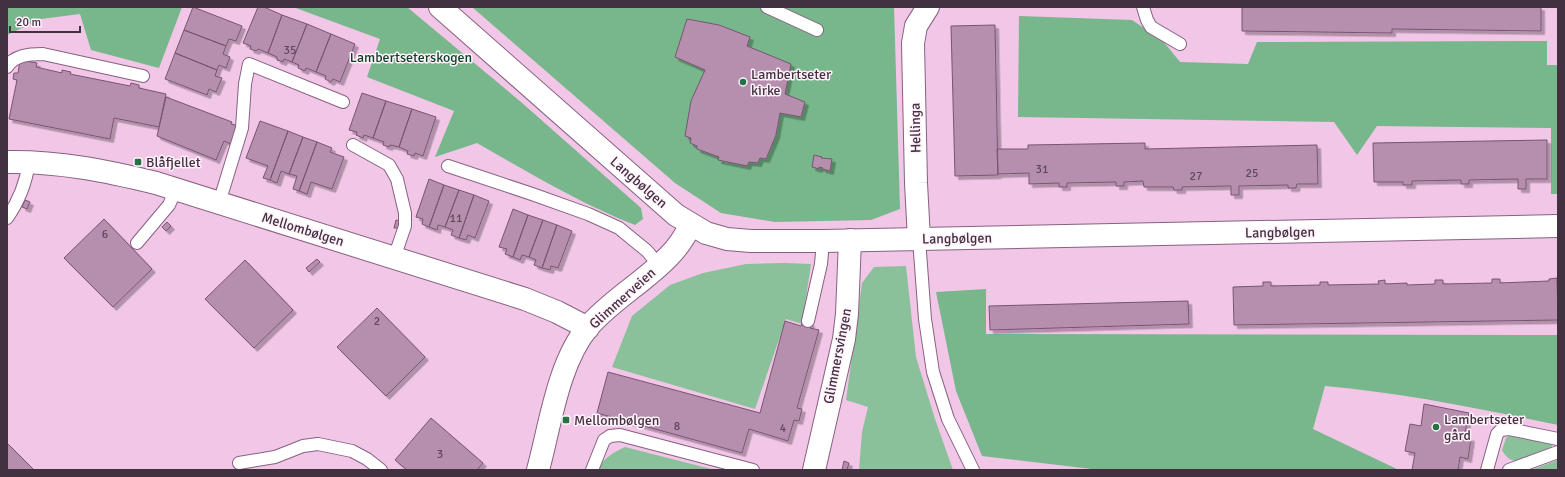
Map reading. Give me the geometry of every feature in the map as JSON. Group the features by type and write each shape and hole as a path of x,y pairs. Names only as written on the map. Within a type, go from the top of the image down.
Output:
{"street":[{"name":"Langbølgen","path":"440,7 663,204 691,225 715,237 727,240 823,241 1558,226"},
{"name":"Hellinga","path":"919,239 916,183 913,44 916,26 924,12"},
{"name":"Mellombølgen","path":"7,162 59,163 107,171 176,189 525,299 557,312 588,328"},
{"name":"Glimmerveien","path":"538,470 556,399 564,373 574,349 588,328 616,301 670,255 682,241 691,225"},
{"name":"Glimmersvingen","path":"814,470 844,339 847,314 850,240"}],"lane":[{"path":"767,7 817,30"},
{"path":"1143,7 1147,20 1151,26 1180,44"},
{"path":"7,67 17,57 43,54 143,76"},
{"path":"219,203 242,128 245,84 249,64 343,102"},
{"path":"353,146 389,165 397,179 405,213 405,226 394,258"},
{"path":"7,218 19,198 26,178 29,162"},
{"path":"448,166 588,214 620,228 659,265"},
{"path":"137,243 169,205 176,189"},
{"path":"919,239 925,319 932,372 948,419 972,470"},
{"path":"808,321 821,264 823,241"},
{"path":"1487,470 1497,434 1501,430 1516,430 1558,439"},
{"path":"592,470 604,440 610,436 620,435 753,470"},
{"path":"239,463 275,457 303,446 318,444 352,451 367,458 381,470"},
{"path":"1509,470 1558,452"}],"green space":[{"path":"7,7 182,7 159,68 91,50 80,14 41,19 7,35"},
{"name":"Lambertseterskogen","path":"293,7 407,7 521,102 641,208 643,219 635,225 594,207 554,187 477,143 435,157 454,111 367,77 380,39"},
{"path":"472,7 894,7 900,209 871,220 775,222 721,213 675,183"},
{"path":"1019,16 1132,20 1163,41 1180,62 1248,64 1257,42 1547,41 1547,65 1558,65 1558,194 1551,194 1551,128 1377,126 1357,155 1334,122 1018,117"},
{"path":"746,264 811,264 802,324 786,319 755,409 612,367 632,316 670,285 703,273"},
{"path":"906,266 916,357 935,419 953,470 859,470 862,432 868,407 846,400 862,283 874,267"},
{"path":"986,289 986,334 1558,335 1558,425 1413,397 1325,386 1313,429 1399,470 1100,470 982,456 956,391 936,292"},
{"path":"1511,435 1551,442 1552,446 1550,449 1516,461 1511,460 1502,450 1506,438"},
{"path":"625,447 715,470 598,470 603,462 613,453"},
{"path":"1558,460 1558,470 1531,470"}],"building":[{"path":"193,7 242,26 236,41 229,39 226,46 184,30"},
{"path":"258,7 264,7 282,15 268,53 258,49 256,51 250,49 251,46 243,43"},
{"path":"1242,7 1541,7 1541,31 1392,29 1392,33 1242,31"},
{"path":"282,15 307,24 292,62 284,59 283,62 277,60 277,57 268,53"},
{"name":"Lambertseter kirke","path":"687,19 719,25 750,37 747,46 791,64 785,94 805,102 801,117 780,113 776,135 766,159 760,158 758,163 749,162 747,166 718,160 719,157 697,149 697,146 690,143 691,138 685,136 691,101 705,70 675,57"},
{"path":"307,24 331,34 316,72 306,68 305,71 298,68 299,65 292,62"},
{"path":"995,25 998,175 955,176 951,26"},
{"path":"184,30 226,46 223,54 230,57 226,68 219,65 217,70 175,53"},
{"path":"331,34 355,44 340,82 333,79 331,82 325,79 326,76 316,72"},
{"path":"175,53 217,70 215,76 222,78 216,92 209,89 207,95 165,79"},
{"path":"20,60 37,63 36,67 62,73 62,70 71,72 70,74 130,86 131,83 139,85 139,88 166,94 159,127 114,118 110,139 9,119 17,80 13,79 14,73 18,73"},
{"path":"362,93 386,101 373,138 364,135 363,138 356,135 357,132 349,130"},
{"path":"166,97 232,122 231,124 238,126 231,144 224,141 216,160 157,136"},
{"path":"386,101 412,109 399,147 390,145 389,147 383,145 384,142 373,138"},
{"path":"412,109 436,117 423,156 415,153 414,156 407,154 408,151 399,147"},
{"path":"260,121 288,131 270,180 263,178 268,166 246,158"},
{"path":"288,131 303,137 289,174 281,171 277,183 270,180"},
{"path":"303,137 317,142 299,191 293,189 297,176 289,174"},
{"path":"1547,140 1547,179 1526,179 1526,189 1518,189 1518,179 1469,180 1469,184 1461,184 1461,180 1412,181 1412,185 1403,185 1403,182 1374,182 1373,143"},
{"path":"317,142 332,148 330,152 344,157 332,189 311,182 307,194 299,191"},
{"path":"1145,143 1145,149 1317,145 1318,184 1297,184 1296,188 1288,188 1288,185 1239,186 1239,195 1231,195 1231,186 1182,187 1182,190 1174,190 1173,187 1144,187 1143,181 1124,182 1124,186 1116,186 1116,182 1067,183 1067,187 1059,187 1059,183 1029,184 1029,173 998,174 997,149 1028,149 1028,145"},
{"path":"814,155 822,157 821,158 832,159 830,171 819,167 819,169 812,167"},
{"path":"429,179 444,185 429,227 422,224 423,219 416,217"},
{"path":"444,185 459,190 445,227 438,225 437,230 429,227"},
{"path":"459,190 474,195 459,238 451,235 453,230 445,227"},
{"path":"474,195 489,201 475,238 468,235 466,240 459,238"},
{"path":"25,200 30,202 27,209 22,207"},
{"path":"513,209 528,215 513,257 505,254 507,249 499,247"},
{"path":"528,215 543,220 529,257 522,255 520,260 513,257"},
{"path":"104,219 152,269 113,307 64,258"},
{"path":"396,220 400,221 398,228 394,228"},
{"path":"543,220 557,225 542,268 534,265 536,260 529,257"},
{"path":"167,222 171,226 166,231 162,227"},
{"path":"557,225 572,231 558,268 551,266 550,270 542,268"},
{"path":"317,259 320,262 309,272 306,268"},
{"path":"245,260 293,310 254,348 205,299"},
{"path":"1557,278 1558,320 1234,325 1233,287 1263,286 1263,282 1271,282 1271,286 1320,285 1320,282 1328,282 1328,285 1379,284 1378,281 1385,280 1385,284 1407,283 1407,285 1435,284 1435,280 1443,280 1443,284 1492,283 1492,279 1500,279 1500,283 1549,281 1549,279"},
{"path":"1188,301 1189,324 990,330 989,306"},
{"path":"377,308 425,357 386,396 337,347"},
{"path":"785,321 801,326 803,321 811,323 810,328 819,330 797,408 802,409 799,421 794,420 788,441 749,429 742,453 597,413 608,372 760,413"},
{"name":"Lambertseter gård","path":"1424,404 1469,413 1464,437 1471,438 1468,459 1460,457 1458,470 1412,470 1415,453 1405,451 1410,424 1421,426"},
{"path":"431,418 483,463 477,470 407,470 395,460"},
{"path":"7,443 34,470 7,470"},
{"path":"844,461 849,463 847,470 842,470"}],"place":[{"name":"Lambertseter kirke","path":"743,82"},
{"name":"Blåfjellet","path":"138,162"},
{"name":"Mellombølgen","path":"566,420"},
{"name":"Lambertseter gård","path":"1436,427"}]}
